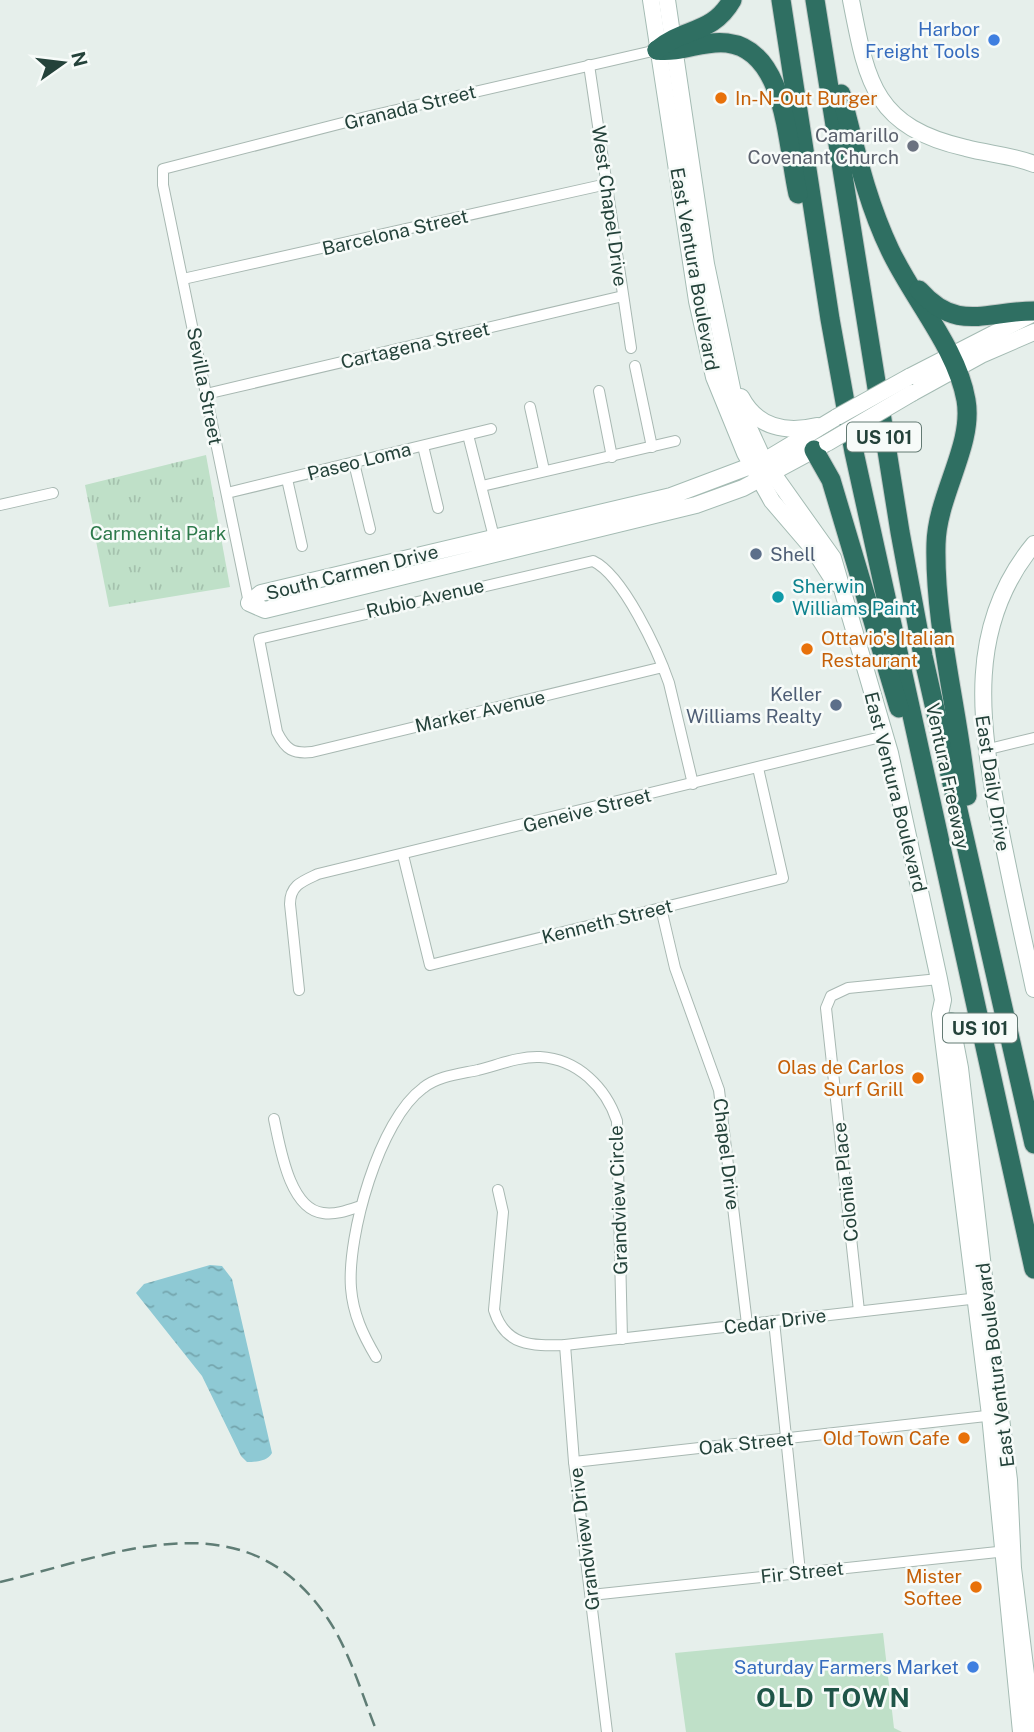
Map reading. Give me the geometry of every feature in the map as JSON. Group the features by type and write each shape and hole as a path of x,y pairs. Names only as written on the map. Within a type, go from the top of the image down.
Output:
{"highway":[{"path":"667,46 712,24 732,0"},
{"name":"Ventura Freeway","path":"781,0 830,320 854,452 1034,1269"},
{"path":"816,0 868,197 889,249 911,292 954,361 968,416 962,446 940,510 936,566 967,793 972,870"},
{"name":"Ventura Freeway","path":"816,0 900,532 923,656 1034,1144"},
{"path":"667,46 730,43 754,52 771,73 830,320"},
{"path":"905,276 933,303 953,316 973,318 1034,312"},
{"path":"820,446 886,671 927,788"}],"main road":[{"name":"East Ventura Boulevard","path":"651,0 667,46 725,362 738,406 778,509 814,550 839,587 885,736 939,979 943,1000 940,1014 981,1297 995,1415 1021,1732"},
{"name":"East Ventura Boulevard","path":"667,0 667,46 697,301 718,387 762,470"},
{"path":"851,0 862,59 870,81 903,124 931,139 1034,164"},
{"path":"762,470 820,446 911,385 1034,312"},
{"path":"954,361 1034,332"},
{"path":"725,362 744,402 765,423 793,430 823,425 911,385"},
{"path":"762,470 823,425"},
{"name":"South Carmen Drive","path":"762,470 663,514 265,610 249,603 261,593 671,496 762,470"},
{"name":"East Daily Drive","path":"1034,544 1006,589 990,634 981,704 985,750 1034,989"},
{"name":"East Ventura Boulevard","path":"1007,1551 1033,1732"}],"street":[{"name":"Granada Street","path":"163,169 667,46"},
{"name":"West Chapel Drive","path":"589,65 631,348"},
{"name":"Sevilla Street","path":"163,169 163,185 249,603"},
{"name":"Barcelona Street","path":"183,279 607,184"},
{"name":"Cartagena Street","path":"206,394 623,296"},
{"path":"635,366 652,447"},
{"path":"599,391 612,457"},
{"path":"530,407 544,470"},
{"name":"Paseo Loma","path":"227,493 491,429"},
{"path":"468,435 499,554"},
{"path":"482,486 675,442"},
{"path":"423,446 438,508"},
{"path":"354,463 370,529"},
{"path":"287,479 302,546"},
{"path":"0,505 53,493"},
{"name":"Rubio Avenue","path":"296,753 283,745 277,732 259,639 593,561 599,564 626,597 663,667"},
{"path":"663,667 693,784"},
{"name":"Marker Avenue","path":"296,753 312,752 663,667"},
{"name":"Geneive Street","path":"299,990 290,904 293,890 299,882 318,874 885,736"},
{"path":"985,750 1034,738"},
{"name":"Kenneth Street","path":"402,855 430,965 783,878 758,768"},
{"name":"Chapel Drive","path":"661,908 675,968 719,1090 747,1324"},
{"name":"Colonia Place","path":"859,1311 826,1008 831,996 848,988 939,979"},
{"name":"Grandview Circle","path":"376,1357 357,1320 351,1289 352,1252 361,1206 390,1130 407,1104 423,1088 439,1079 524,1058 548,1058 573,1067 595,1083 606,1097 618,1130 622,1339"},
{"path":"274,1119 289,1179 307,1205 324,1213 361,1206"},
{"name":"Cedar Drive","path":"498,1190 503,1212 493,1300 499,1324 507,1335 527,1345 565,1345 622,1339 981,1297"},
{"path":"774,1321 800,1573"},
{"name":"Grandview Drive","path":"565,1345 574,1462 607,1732"},
{"name":"Oak Street","path":"574,1462 995,1415"},
{"name":"Fir Street","path":"591,1595 1007,1551"}],"green space":[{"name":"Carmenita Park","path":"206,455 230,587 109,607 85,485"},
{"path":"883,1633 894,1728 902,1732 686,1732 675,1653"}],"water":[{"path":"210,1265 222,1266 232,1279 272,1453 261,1460 247,1462 241,1456 202,1376 136,1293 144,1284"}],"railway":[{"path":"0,1582 132,1549 176,1544 218,1545 258,1557 295,1580 328,1619 349,1660 377,1732"}],"place":[{"name":"Harbor Freight Tools","path":"994,40"},
{"name":"In-N-Out Burger","path":"721,98"},
{"name":"Camarillo Covenant Church","path":"913,146"},
{"name":"Shell","path":"756,554"},
{"name":"Sherwin Williams Paint","path":"778,597"},
{"name":"Ottavio's Italian Restaurant","path":"807,649"},
{"name":"Keller Williams Realty","path":"836,705"},
{"name":"Olas de Carlos Surf Grill","path":"918,1078"},
{"name":"Old Town Cafe","path":"964,1438"},
{"name":"Mister Softee","path":"976,1587"},
{"name":"Saturday Farmers Market","path":"973,1667"}],"district":[{"name":"OLD TOWN","path":"834,1697"}]}
